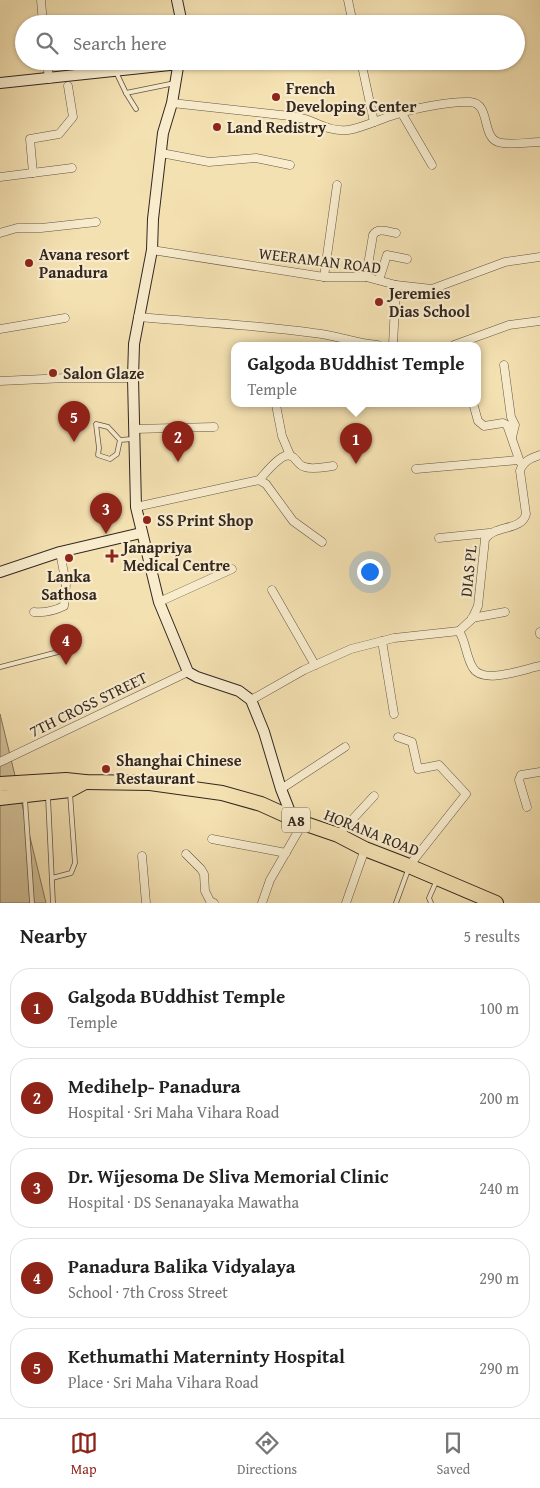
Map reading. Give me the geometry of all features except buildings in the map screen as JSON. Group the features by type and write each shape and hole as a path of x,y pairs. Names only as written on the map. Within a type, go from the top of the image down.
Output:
{"highway":[{"name":"HORANA ROAD","path":"0,784 66,780 150,783 222,793 261,804 338,835 365,849 495,903"},
{"name":"HORANA ROAD","path":"0,798 70,790 85,782"}],"street":[{"path":"41,0 42,15"},
{"path":"177,0 180,15"},
{"path":"348,0 351,15"},
{"path":"48,70 49,79"},
{"path":"0,84 123,70"},
{"path":"178,70 172,102 163,133 153,219 152,250 134,344 136,507 159,602 188,672 197,678 239,691 251,700 264,732 280,789 297,820 286,852 270,880 262,903"},
{"path":"363,70 374,122"},
{"path":"33,173 30,139 59,134 73,117 68,86"},
{"path":"172,102 290,116 306,119 328,129 348,130 401,112 458,102 472,102 477,103 482,108 491,137 498,142 540,142"},
{"path":"401,112 432,165"},
{"path":"161,153 209,162 256,158 290,165"},
{"path":"0,177 72,168"},
{"path":"324,277 337,185"},
{"path":"0,233 17,228 41,228 96,222"},
{"path":"366,277 373,235 379,230 396,233"},
{"name":"WEERAMAN ROAD","path":"152,250 324,277 366,277 396,285 432,289 505,262 540,257"},
{"path":"379,280 387,256 407,259"},
{"path":"393,342 396,285"},
{"path":"138,317 296,330 332,335 359,342"},
{"path":"0,329 65,318"},
{"path":"464,342 509,325 540,321"},
{"path":"504,365 511,417 515,425 512,439"},
{"path":"0,381 66,378 133,378"},
{"path":"276,407 282,436 290,455 301,466 306,468 333,466"},
{"path":"474,407 478,421 484,426 503,423 507,425 520,463"},
{"path":"134,434 214,427"},
{"path":"136,507 259,480 282,456 290,455"},
{"path":"416,469 520,463 540,455"},
{"name":"DIAS PL","path":"460,631 472,618 478,606 485,539 489,533 520,523 525,519 520,463"},
{"path":"259,480 266,484 293,521 322,542"},
{"path":"0,572 60,552 142,533"},
{"path":"439,538 489,533"},
{"path":"34,612 48,612 64,606 66,584 60,552"},
{"path":"159,602 232,569"},
{"path":"272,590 315,665"},
{"path":"472,618 505,612"},
{"path":"251,700 315,665 351,649 394,638 460,631 472,668 478,674 488,677 540,666"},
{"path":"382,641 394,714"},
{"name":"7TH CROSS STREET","path":"0,762 188,672"},
{"path":"398,737 412,742 418,770 439,765 466,794 409,866"},
{"path":"280,789 345,746"},
{"path":"526,807 519,780 521,774 540,772"},
{"path":"338,835 374,796"},
{"path":"212,838 286,852"},
{"path":"346,903 365,849"},
{"path":"186,854 204,874 205,891 210,901 214,903"},
{"path":"142,856 146,903"}],"lane":[{"path":"115,71 136,109"},
{"path":"126,93 176,83"},
{"path":"96,424 108,427 120,440 117,454 110,459 98,455 96,424"},
{"path":"120,440 134,434"},
{"path":"0,667 62,650"},
{"path":"52,878 71,872 75,863 70,790"},
{"path":"48,792 52,903"},
{"path":"25,794 32,903"},
{"path":"396,903 409,866"},
{"path":"430,903 430,898 438,878"}],"shaded area":[{"path":"0,714 46,903 0,903"}],"place":[{"name":"French Developing Center","path":"276,97"},
{"name":"Land Redistry","path":"217,127"},
{"name":"Avana resort Panadura","path":"29,263"},
{"name":"Jeremies Dias School","path":"379,302"},
{"name":"Salon Glaze","path":"53,373"},
{"name":"Kethumathi Materninty Hospital","path":"74,442"},
{"name":"Medihelp- Panadura","path":"178,462"},
{"name":"Galgoda BUddhist Temple","path":"356,464"},
{"name":"SS Print Shop","path":"147,520"},
{"name":"Dr. Wijesoma De Sliva Memorial Clinic","path":"106,534"},
{"name":"Janapriya Medical Centre","path":"112,556"},
{"name":"Lanka Sathosa","path":"69,558"},
{"name":"Panadura Balika Vidyalaya","path":"66,665"},
{"name":"Shanghai Chinese Restaurant","path":"106,769"}]}
